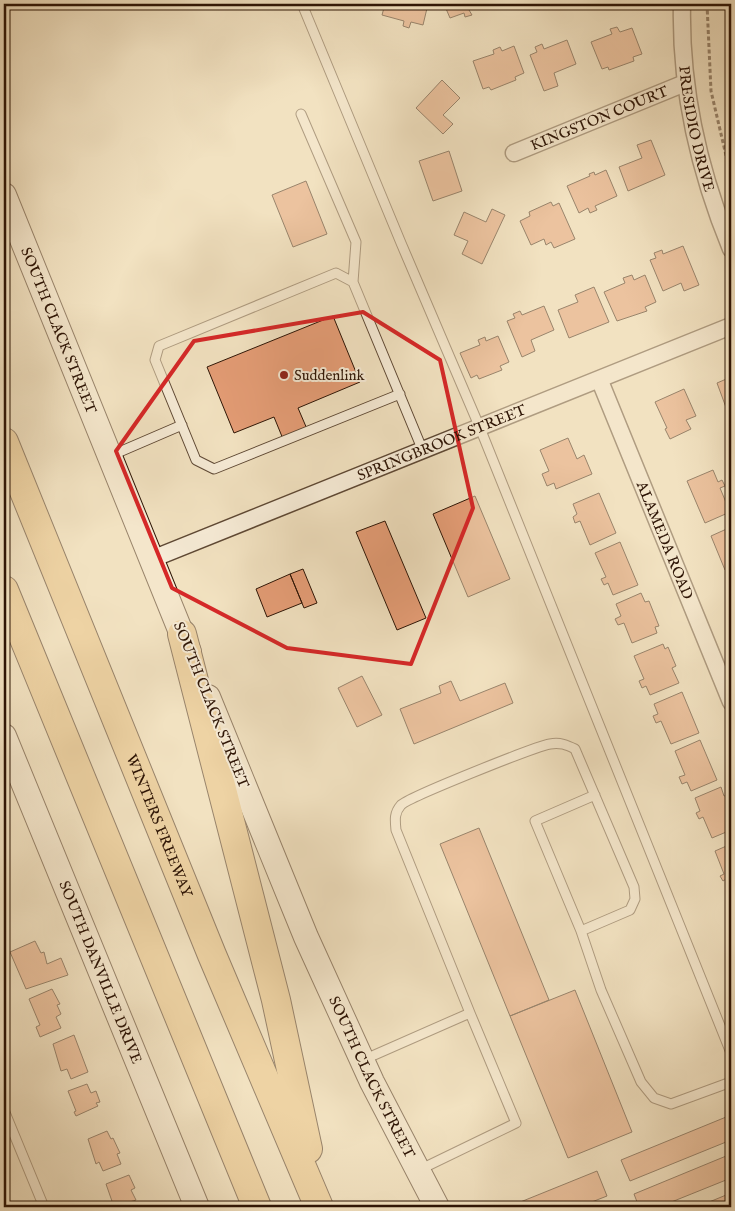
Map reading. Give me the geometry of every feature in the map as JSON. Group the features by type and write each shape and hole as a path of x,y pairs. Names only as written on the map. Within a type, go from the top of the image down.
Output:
{"highway":[{"name":"WINTERS FREEWAY","path":"4,442 212,955 318,1207"},
{"path":"4,590 257,1207"},
{"path":"182,634 276,1000 305,1139 328,1207"}],"main road":[{"name":"SOUTH CLACK STREET","path":"4,195 306,937 362,1060 437,1207"},
{"name":"SOUTH DANVILLE DRIVE","path":"4,736 197,1207"}],"street":[{"name":"PRESIDIO DRIVE","path":"682,4 685,83 697,148 718,216 731,249"},
{"name":"KINGSTON COURT","path":"514,153 685,83"},
{"name":"SPRINGBROOK STREET","path":"152,559 600,381 731,326"},
{"name":"ALAMEDA ROAD","path":"600,381 731,702"}],"lane":[{"path":"302,4 480,428 731,1053"},
{"path":"301,114 356,242 352,282 423,451"},
{"path":"352,282 336,273 159,346 156,360 196,460 214,469 400,394"},
{"path":"110,456 182,425"},
{"path":"418,1171 516,1123 396,830 395,815 402,804 475,772 550,744 564,743 575,749 634,887 635,898 630,910 580,931"},
{"path":"595,795 535,821 580,931 601,990 637,1074 654,1098 671,1104 731,1082"},
{"path":"362,1060 470,1013"},
{"path":"4,1110 44,1207"}],"path":[{"path":"707,4 711,91 731,177"}],"highlighted area":[{"path":"363,312 440,360 473,508 411,664 287,648 172,588 116,451 194,341"}],"building":[{"path":"385,4 428,4 423,25 411,22 409,28 403,26 404,21 382,15"},
{"path":"444,4 484,4 469,10 472,15 465,17 464,13 450,18"},
{"path":"617,27 620,32 632,28 642,54 633,57 634,61 609,70 608,67 602,69 591,42 612,34 610,29"},
{"path":"567,40 576,64 554,73 558,86 544,91 530,55 537,52 535,47 542,44 544,49"},
{"path":"514,46 524,73 515,77 516,80 491,90 489,87 483,89 473,61 494,54 493,50 500,47 502,51"},
{"path":"442,80 460,98 443,115 453,124 443,134 416,108"},
{"path":"651,140 665,175 628,191 619,167 642,158 637,145"},
{"path":"449,151 462,191 433,201 419,161"},
{"path":"606,170 617,196 595,206 597,210 590,213 588,208 579,213 567,186 590,176 589,174 594,172 595,175"},
{"path":"306,181 327,234 293,247 272,195"},
{"path":"551,202 553,206 559,203 575,239 554,248 551,242 546,245 544,239 531,245 520,221 530,216 529,212"},
{"path":"492,209 505,215 482,264 462,254 468,241 454,235 464,212 486,222"},
{"path":"683,246 699,285 684,291 681,283 663,291 650,260 656,258 654,253 662,250 663,254"},
{"path":"632,275 634,280 645,275 656,302 645,307 647,311 617,321 604,292 625,283 623,278"},
{"path":"594,287 609,322 569,338 558,310 578,302 575,295"},
{"path":"544,306 554,330 531,340 535,351 522,357 507,321 515,318 513,314 520,311 522,315"},
{"name":"Suddenlink","path":"333,316 360,382 298,408 307,429 283,439 274,417 234,433 207,367"},
{"path":"498,336 509,362 500,366 502,370 479,379 477,375 471,378 460,353 480,345 478,340 485,337 486,341"},
{"path":"731,377 731,421 717,383"},
{"path":"684,389 696,416 686,420 691,429 670,439 655,402"},
{"path":"568,438 577,459 584,455 592,474 556,489 554,483 547,486 542,474 549,471 540,450"},
{"path":"713,470 718,482 722,480 725,486 720,488 730,512 705,523 687,481"},
{"path":"599,493 616,533 590,545 580,521 575,523 573,517 577,514 573,504"},
{"path":"475,496 510,579 468,597 433,514"},
{"path":"385,521 426,618 397,630 356,532"},
{"path":"731,527 731,568 725,570 711,536"},
{"path":"620,542 638,585 613,595 608,583 604,585 601,579 606,577 595,553"},
{"path":"303,569 317,603 304,608 290,574"},
{"path":"290,574 302,603 267,617 256,589"},
{"path":"641,593 645,602 649,601 659,626 655,627 657,633 632,643 624,623 618,625 615,619 621,616 616,604"},
{"path":"663,644 665,649 668,647 676,666 672,668 679,683 650,695 646,686 642,688 639,681 644,679 634,656"},
{"path":"362,676 382,715 357,727 338,688"},
{"path":"451,681 460,701 505,683 513,703 414,744 400,709 441,693 439,686"},
{"path":"682,692 699,733 671,744 661,721 656,723 653,716 658,714 654,704"},
{"path":"700,740 717,780 691,791 687,782 682,784 679,777 685,775 675,751"},
{"path":"721,787 724,796 728,795 731,804 731,830 712,838 703,817 699,819 696,813 700,811 695,798"},
{"path":"479,828 549,1000 510,1016 440,844"},
{"path":"731,844 730,890 726,879 723,881 720,876 724,874 715,851"},
{"path":"35,941 41,953 44,952 47,964 61,958 68,975 26,989 10,952"},
{"path":"52,989 60,1004 57,1005 61,1014 56,1017 61,1028 40,1037 36,1027 40,1025 29,999"},
{"path":"575,990 632,1132 568,1158 510,1016"},
{"path":"74,1035 88,1072 71,1079 67,1069 61,1071 53,1044"},
{"path":"87,1084 91,1093 96,1091 100,1102 96,1103 98,1106 76,1116 74,1112 76,1111 68,1091"},
{"path":"731,1115 731,1140 630,1181 621,1160"},
{"path":"107,1131 111,1139 113,1138 120,1153 117,1154 121,1164 103,1171 99,1162 96,1164 88,1139"},
{"path":"731,1154 731,1178 659,1207 639,1207 634,1194"},
{"path":"597,1171 607,1196 579,1207 508,1207"},
{"path":"129,1175 135,1188 131,1190 136,1200 114,1207 106,1184"},
{"path":"731,1193 731,1207 697,1207"}],"place":[{"name":"Suddenlink","path":"284,375"}]}
